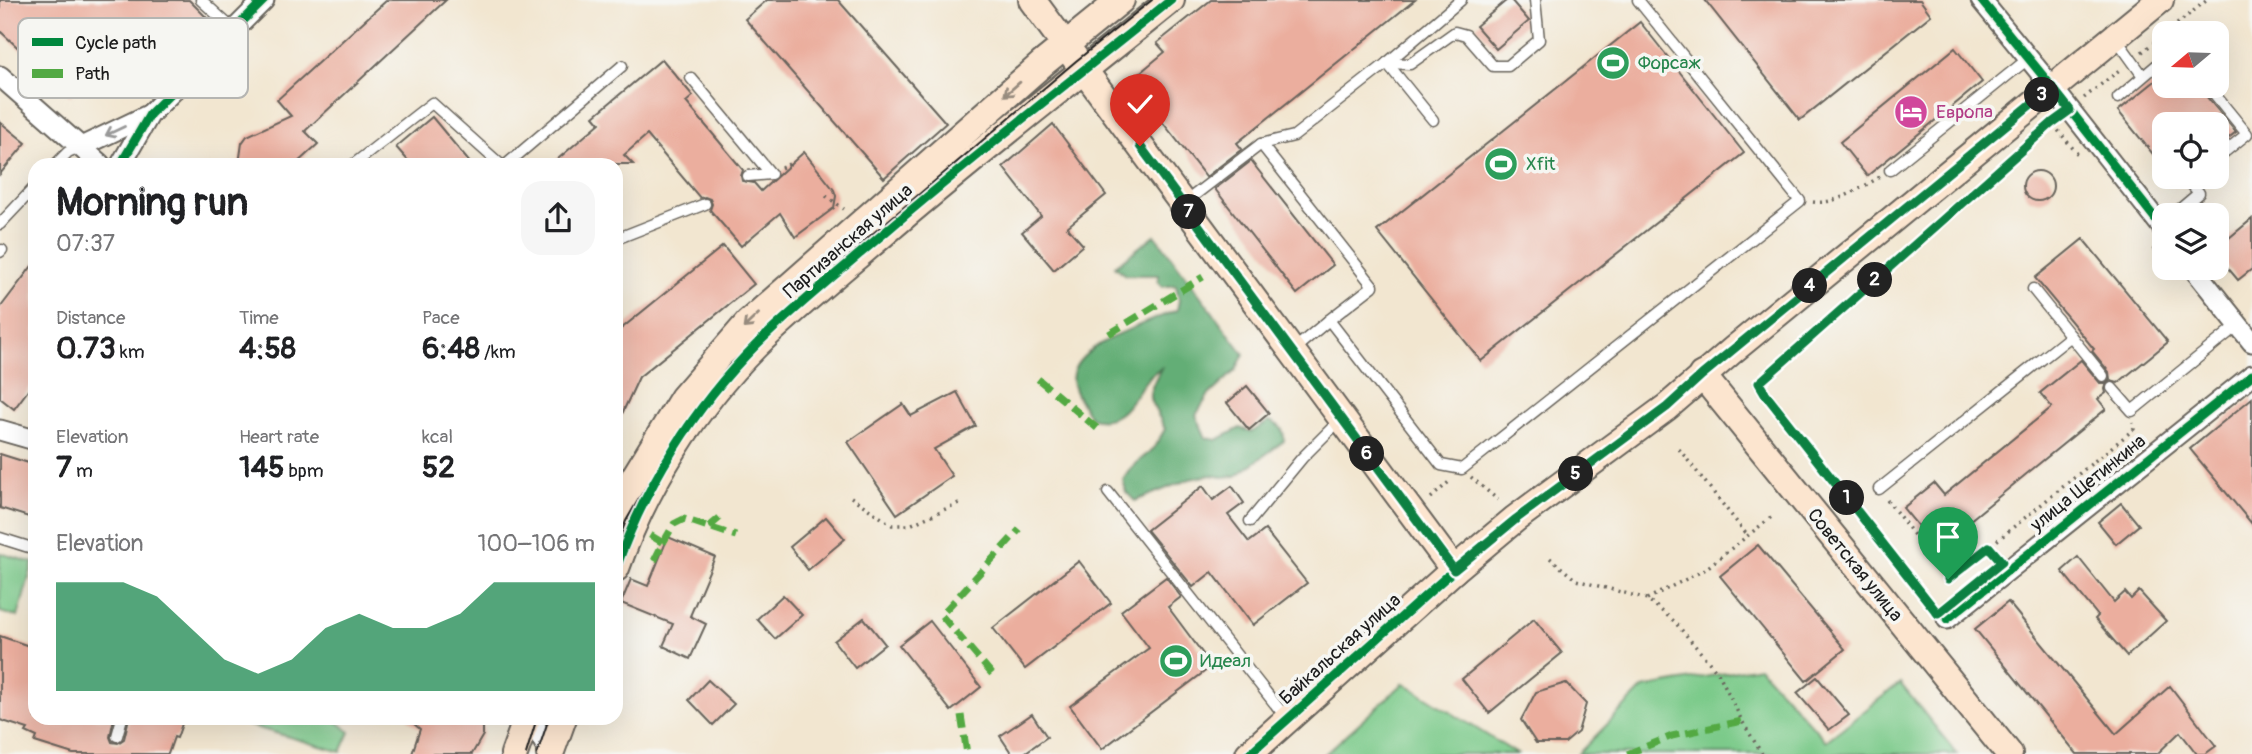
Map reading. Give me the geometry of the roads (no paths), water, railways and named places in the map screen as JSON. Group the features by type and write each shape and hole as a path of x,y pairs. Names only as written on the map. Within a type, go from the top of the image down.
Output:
{"main road":[{"path":"1032,0 1454,570"},
{"name":"Партизанская улица","path":"623,499 683,398 748,323 1065,45 1121,0"},
{"name":"Партизанская улица","path":"623,548 629,530 661,469 706,402 753,348 928,196 1171,0"},
{"name":"Байкальская улица","path":"1249,754 1454,570 1516,519 1667,407 1702,375 2160,0"},
{"name":"Советская улица","path":"1702,375 2009,754"},
{"path":"514,754 526,725"},
{"path":"550,754 560,725"}],"street":[{"path":"246,18 264,0"},
{"path":"1981,0 2152,214"},
{"path":"0,76 18,92"},
{"path":"25,98 93,158"},
{"path":"124,158 150,114 166,98"},
{"path":"81,147 150,114"},
{"path":"2202,280 2252,342"},
{"name":"улица Щетинкина","path":"1942,616 2252,375"},
{"path":"0,430 28,438"},
{"path":"533,725 550,754"}],"lane":[{"path":"201,0 221,18"},
{"path":"1183,204 1261,144 1294,136 1461,0"},
{"path":"1387,62 1410,64 1455,32 1466,35 1493,66 1508,66 1539,40 1535,0"},
{"path":"1329,320 1441,465 1462,470 1801,201 1638,0"},
{"path":"2115,37 2143,76"},
{"path":"1891,170 2029,58"},
{"path":"1387,62 1433,120"},
{"path":"514,158 622,66"},
{"path":"2118,99 2152,69"},
{"path":"691,78 771,174 748,176"},
{"path":"2218,98 2247,134 2229,148"},
{"path":"362,158 432,103 493,158"},
{"path":"1261,144 1373,286 1291,351"},
{"path":"62,158 68,152 81,147"},
{"path":"2188,203 2199,193 2196,189"},
{"path":"0,224 28,194"},
{"path":"623,236 705,204"},
{"path":"2033,289 2103,376"},
{"path":"2112,388 2132,411 2238,325"},
{"path":"1879,489 2071,336"},
{"path":"1250,521 1302,458 1342,419"},
{"path":"1108,492 1287,720"},
{"path":"0,538 28,547"},
{"path":"117,736 120,725"}],"tram line":[{"path":"623,528 670,445 729,365 851,252 1152,0"},
{"path":"526,754 535,725"},
{"path":"537,754 547,725"}],"place":[{"name":"Форсаж","path":"1613,63"},
{"name":"Европа","path":"1911,112"},
{"name":"Xfit","path":"1501,164"},
{"name":"Идеал","path":"1176,661"}]}
